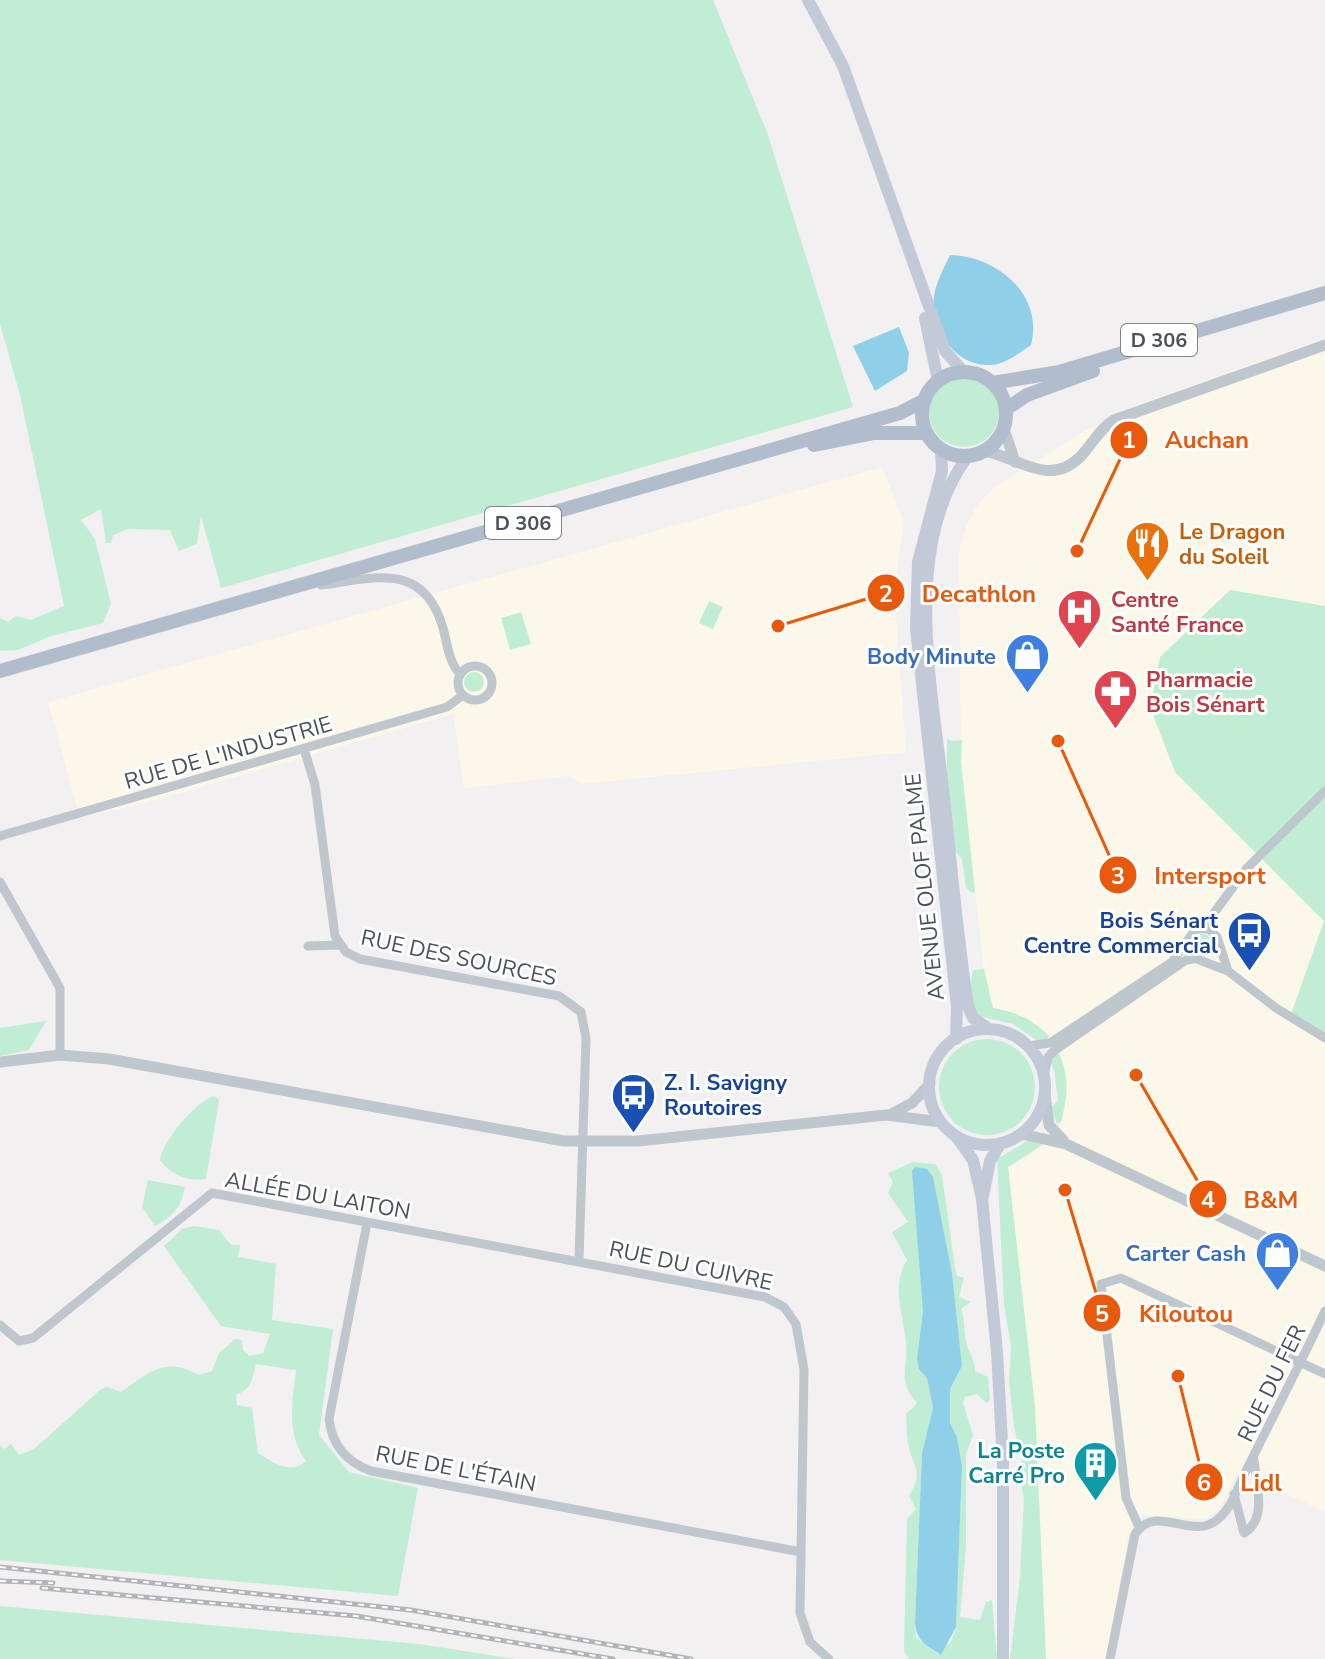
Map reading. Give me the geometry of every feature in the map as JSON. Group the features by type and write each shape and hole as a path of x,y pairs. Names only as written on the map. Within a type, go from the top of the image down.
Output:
{"main road":[{"path":"808,0 843,66 945,351 963,371 992,383 1006,409 1004,429 997,442 985,451 968,456 941,449 927,433 923,422 925,400 938,381 963,371"},
{"path":"913,268 938,381"},
{"name":"D 306","path":"992,383 1059,372 1325,293"},
{"name":"D 306","path":"1006,409 1027,395 1100,368 1325,302"},
{"name":"D 306","path":"0,671 294,589 751,456 784,443 900,413 925,400"},
{"name":"D 306","path":"751,456 779,454 874,433 927,433"},
{"path":"932,732 916,628 916,584 922,542 942,471 941,449"},
{"path":"932,732 926,638 931,549 945,503 968,456"},
{"name":"AVENUE OLOF PALME","path":"932,732 968,1006 973,1018 989,1029"},
{"name":"AVENUE OLOF PALME","path":"932,732 958,1015 956,1039"},
{"path":"956,1136 977,1144 1000,1144 1022,1134 1037,1116 1045,1095 1044,1075 1028,1046 1014,1036 989,1029 956,1039 937,1058 930,1084 932,1104 941,1122 956,1136 973,1160 982,1199 1001,1409 1003,1659"},
{"path":"982,1199 990,1161 1000,1144"}],"street":[{"path":"985,451 1038,471 1064,467 1082,455 1105,426 1130,413 1325,345"},
{"path":"1004,429 1015,462"},
{"path":"294,589 378,577 413,583 423,590 438,610 451,659 460,674"},
{"path":"472,666 486,670 492,683 485,697 470,699 463,695 458,681 460,674 472,666"},
{"name":"RUE DE L'INDUSTRIE","path":"0,836 447,707 463,695"},
{"path":"304,749 315,785 335,936 340,945 308,946"},
{"path":"1203,928 1247,868 1325,791"},
{"path":"0,882 60,988 60,1055"},
{"path":"1028,1046 1050,1043 1172,962 1185,946 1191,931 1203,928 1214,932 1228,971"},
{"name":"RUE DES SOURCES","path":"340,945 360,959 559,996 575,1004 586,1026 582,1142"},
{"path":"1185,946 1193,959"},
{"path":"1207,961 1219,948"},
{"path":"1044,1075 1048,1057 1055,1050 1186,960 1193,959 1207,961 1228,971 1276,1008 1325,1038"},
{"path":"0,1062 60,1055 109,1059 524,1136 582,1142 638,1141 886,1115 941,1122"},
{"path":"886,1115 912,1103 930,1084"},
{"path":"1045,1095 1049,1125 1066,1144"},
{"path":"1022,1134 1066,1144 1325,1268 1325,1279"},
{"path":"579,1259 582,1142"},
{"name":"ALLÉE DU LAITON","path":"3,1329 19,1341 33,1338 212,1193 579,1259"},
{"name":"RUE DE L'ÉTAIN","path":"367,1223 329,1419 334,1441 353,1463 371,1471 801,1552"},
{"name":"RUE DU CUIVRE","path":"579,1259 757,1294 773,1300 790,1314 800,1336 804,1370 802,1625 810,1642 829,1659"},
{"path":"1110,1659 1132,1544 1139,1527 1126,1498 1101,1284 1121,1278 1325,1374"},
{"name":"RUE DU FER","path":"1139,1527 1155,1519 1208,1526 1222,1516 1254,1460 1325,1311"},
{"path":"1234,1494 1244,1533 1254,1526 1258,1513 1254,1460"}],"shaded area":[{"path":"1325,338 1325,606 1230,590 1175,772 1324,921 1292,1014 1325,1035 1325,1512 1239,1472 1219,1509 1205,1519 1142,1515 1128,1538 1106,1659 1046,1659 1035,1407 1008,1166 1025,1159 1054,1134 1060,1124 1067,1092 1060,1055 1050,1038 1026,1018 993,1008 985,980 961,762 959,552 966,527 978,504 996,486 1083,432 1133,406"},
{"path":"882,467 904,523 894,591 906,752 581,784 568,776 464,788 453,714 145,803 80,818 48,702"}],"green space":[{"path":"0,0 713,0 767,132 853,407 221,588 201,516 197,544 179,551 170,530 128,529 113,535 111,543 106,543 101,509 81,520 95,539 111,604 103,623 51,636 18,650 0,651 0,618 8,622 16,616 31,620 64,606 20,395 0,324"},
{"path":"964,377 989,387 999,412 989,437 964,447 939,437 929,412 939,387"},
{"path":"1230,590 1325,606 1325,1035 1291,1014 1324,921 1175,772 1150,707 1160,657"},
{"path":"709,601 723,607 713,629 699,623"},
{"path":"521,612 531,644 510,650 501,618"},
{"path":"474,672 481,675 484,682 481,689 474,692 467,689 464,682 467,675"},
{"path":"947,738 951,741 962,740 961,762 975,892 972,893 966,888 962,859 955,851 947,803"},
{"path":"1202,934 1210,937 1213,945 1210,953 1202,956 1194,953 1191,945 1194,937"},
{"path":"984,969 993,1008 1030,1021 1049,1036 1047,1040 1038,1041 1013,1024 978,1016 972,1000 972,976 973,970"},
{"path":"46,1021 29,1050 0,1056 0,1028"},
{"path":"987,1039 1005,1043 1021,1053 1031,1069 1035,1087 1031,1105 1021,1121 1005,1131 987,1135 969,1131 953,1121 943,1105 939,1087 943,1069 953,1053 969,1043"},
{"path":"1057,1050 1064,1067 1066,1094 1061,1122 1057,1123 1050,1109 1058,1100 1054,1070 1048,1057"},
{"path":"215,1096 219,1100 206,1179 180,1176 160,1160 162,1152 191,1113"},
{"path":"1034,1137 1045,1143 1008,1167 1035,1407 1046,1659 1010,1659 1020,1577 1024,1499 1020,1479 1023,1468 1009,1382 1011,1347 1004,1304 997,1159"},
{"path":"913,1162 935,1164 942,1175 955,1268 957,1276 964,1278 959,1297 971,1302 961,1309 966,1341 975,1371 988,1377 990,1400 986,1403 977,1394 965,1397 963,1403 973,1435 966,1454 966,1546 960,1617 980,1620 986,1602 992,1600 997,1659 909,1659 904,1651 907,1519 916,1509 909,1496 917,1475 908,1443 906,1414 917,1403 905,1381 906,1345 899,1301 899,1281 907,1260 892,1232 908,1222 888,1193 893,1182 888,1173","holes":["927,1169 933,1178 952,1273 962,1366 950,1389 950,1423 957,1437 962,1466 956,1627 952,1640 938,1654 916,1637 915,1623 922,1453 933,1408 927,1378 917,1358 923,1311"]},
{"path":"148,1180 185,1187 176,1210 155,1226 142,1207"},
{"path":"194,1226 219,1230 231,1245 240,1245 238,1257 276,1264 272,1320 333,1329 319,1435 349,1472 418,1488 398,1596 0,1560 0,1445 4,1449 11,1444 19,1455 34,1449 100,1390 107,1387 121,1392 158,1369 176,1367 199,1375 212,1371 219,1353 235,1339 242,1340 243,1350 249,1356 263,1353 270,1334 221,1326 164,1246 182,1229","holes":["256,1364 296,1370 293,1429 306,1461 288,1467 258,1453 252,1408 237,1405 236,1395 248,1387"]},
{"path":"0,1606 419,1644 514,1659 0,1659"}],"water":[{"path":"950,255 984,262 1013,282 1030,310 1033,327 1031,345 1007,360 991,365 966,360 956,353 941,333 934,309 938,280"},
{"path":"899,327 909,353 907,371 875,391 853,346"},
{"path":"915,1167 927,1169 933,1177 952,1273 962,1366 950,1389 950,1423 957,1437 962,1466 956,1627 941,1655 920,1639 915,1623 922,1453 933,1408 927,1378 919,1369 917,1358 923,1311 912,1171"}],"railway":[{"path":"0,1567 411,1610 691,1659"},
{"path":"0,1581 53,1583"},
{"path":"42,1588 356,1616 613,1659"}],"place":[{"name":"Auchan","path":"1077,551"},
{"name":"Le Dragon du Soleil","path":"1148,583"},
{"name":"Decathlon","path":"778,626"},
{"name":"Centre Santé France","path":"1080,651"},
{"name":"Body Minute","path":"1027,695"},
{"name":"Pharmacie Bois Sénart","path":"1115,731"},
{"name":"Intersport","path":"1058,741"},
{"name":"Bois Sénart Centre Commercial","path":"1249,972"},
{"name":"B&M","path":"1136,1075"},
{"name":"Z. I. Savigny Routoires","path":"633,1134"},
{"name":"Kiloutou","path":"1065,1190"},
{"name":"Carter Cash","path":"1277,1292"},
{"name":"Lidl","path":"1178,1376"},
{"name":"La Poste Carré Pro","path":"1096,1502"}]}
